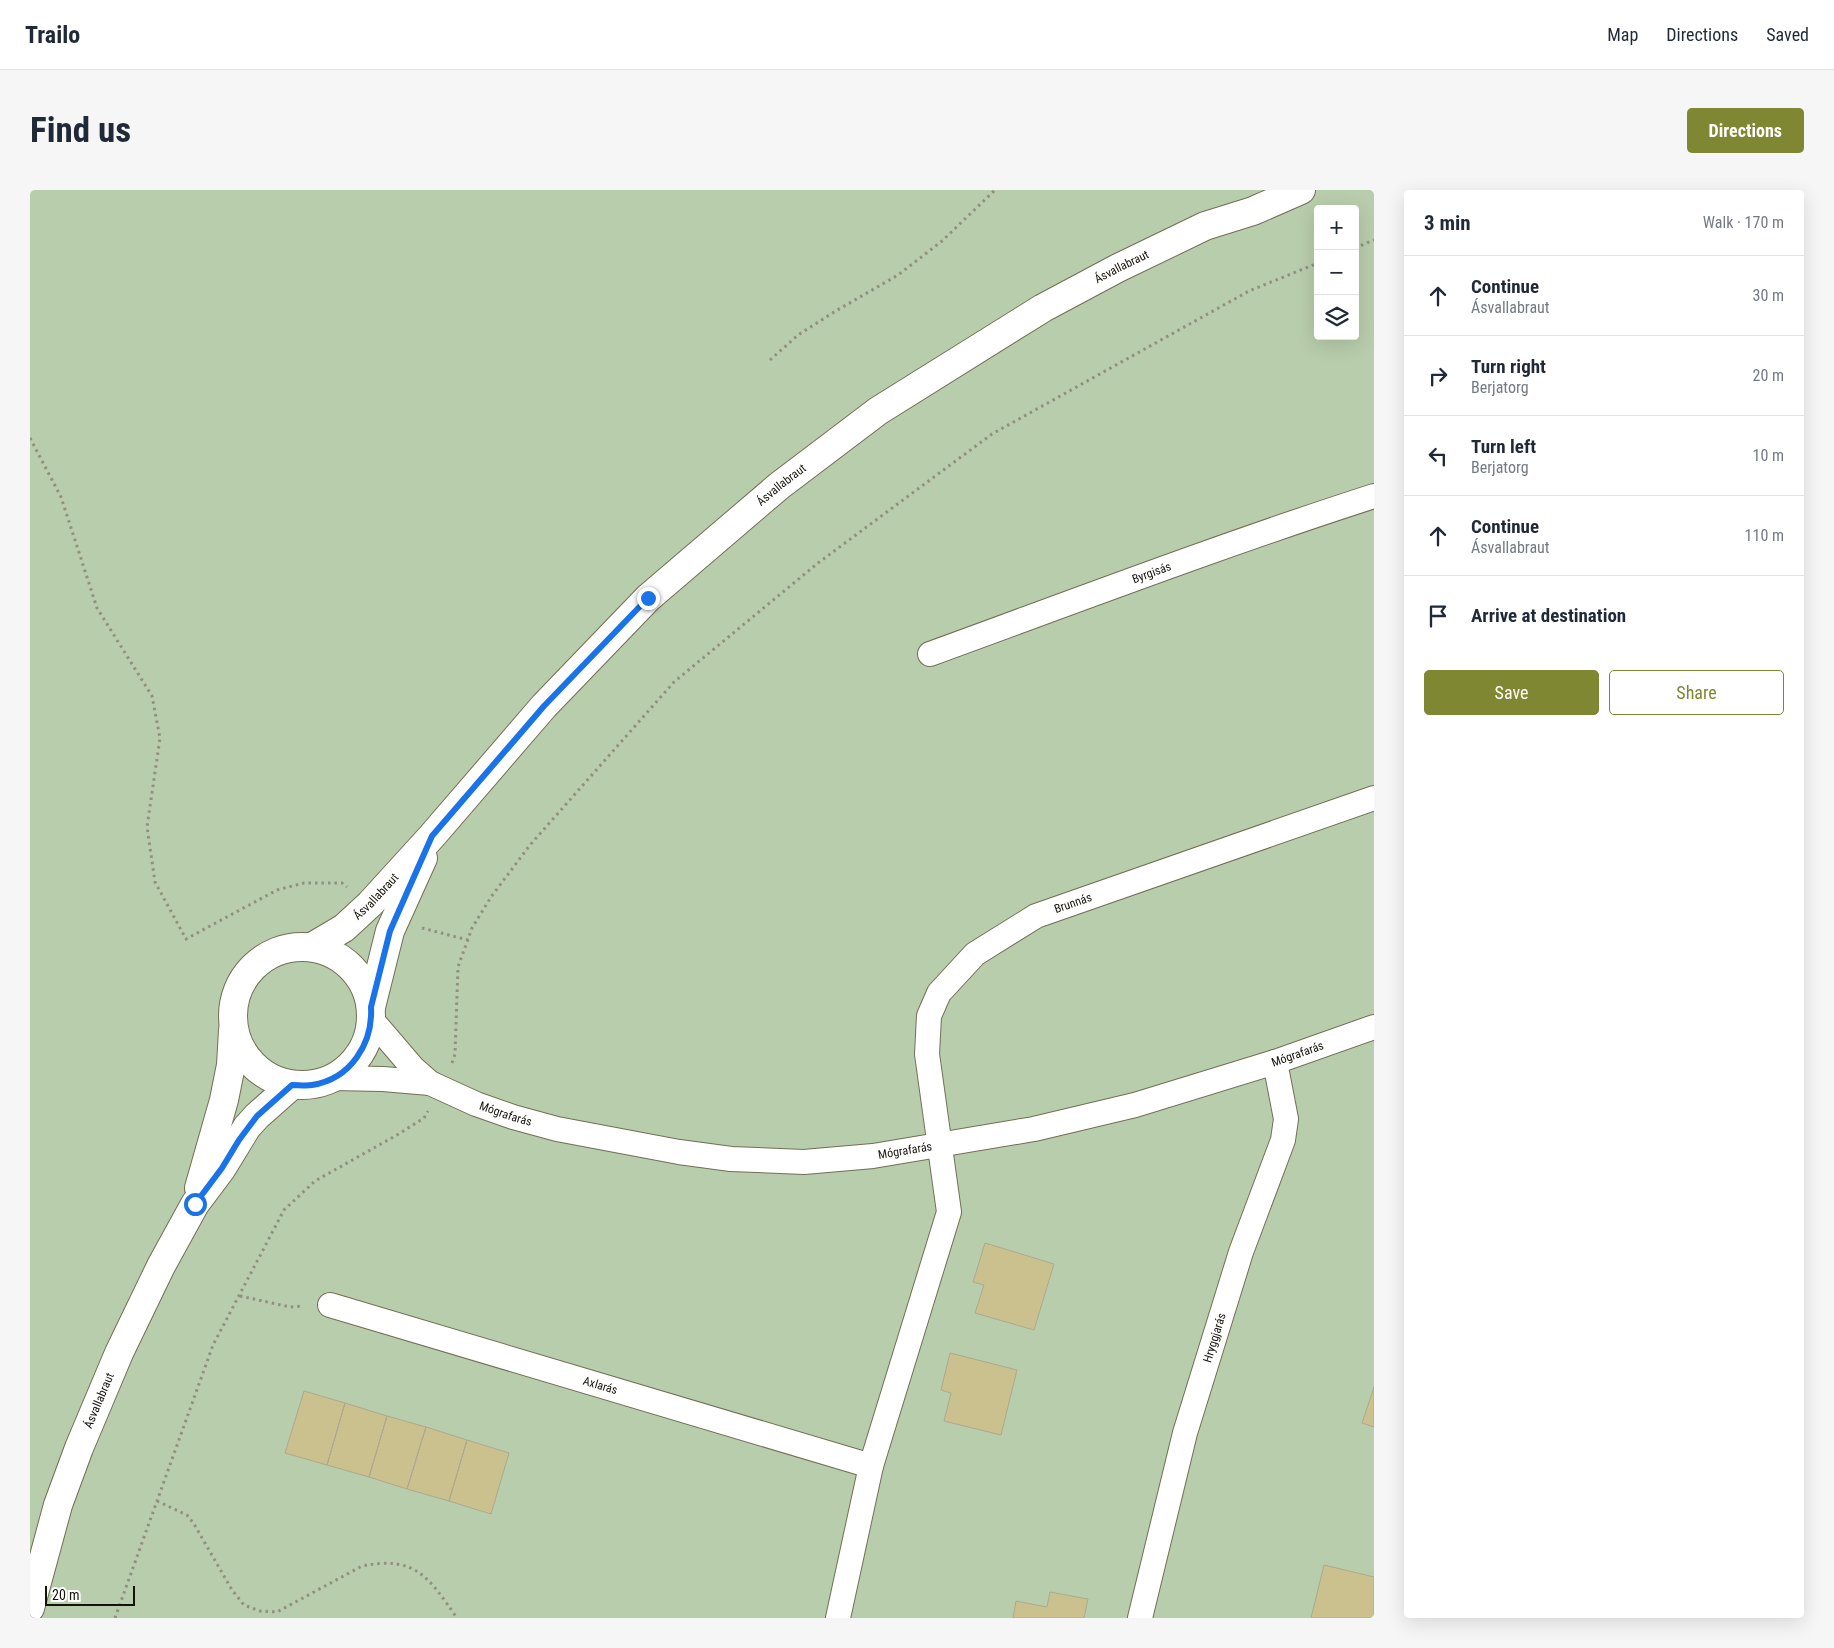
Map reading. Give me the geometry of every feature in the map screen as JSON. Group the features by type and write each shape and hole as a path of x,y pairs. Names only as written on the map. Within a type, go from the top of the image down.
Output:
{"main road":[{"name":"Ásvallabraut","path":"1205,226 1246,196 1260,190"},
{"name":"Ásvallabraut","path":"312,947 361,914 432,836 544,706 648,598 779,486 878,411 1043,308 1118,268 1205,226 1253,211 1301,190"},
{"name":"Ásvallabraut","path":"371,1013 390,931 432,836"},
{"path":"290,947 312,947 329,952 345,961 357,974 366,989 371,1013 368,1038 360,1054 347,1068 332,1078 313,1085 292,1085 272,1078 253,1066 240,1048 233,1028 233,1005 239,985 252,967 270,954 290,947"},
{"name":"Ásvallabraut","path":"195,1204 224,1100 231,1064 233,1028"},
{"name":"Ásvallabraut","path":"30,1608 58,1505 79,1448 123,1345 161,1266 195,1204 222,1168 239,1140 257,1116 292,1085"}],"street":[{"name":"Byrgisás","path":"930,654 1252,537 1374,496"},
{"name":"Brunnás","path":"940,1146 927,1054 929,1016 939,993 975,954 1036,916 1374,798"},
{"name":"Mógrafarás","path":"371,1013 413,1068 436,1086 476,1104 513,1117 557,1129 680,1152 731,1159 804,1162 873,1156 1034,1129 1135,1105 1276,1062 1374,1027"},
{"name":"Hryggjarás","path":"1140,1618 1185,1433 1241,1252 1283,1140 1286,1119 1276,1062"},
{"name":"Mógrafarás","path":"332,1078 383,1079 436,1086"},
{"path":"838,1618 871,1466 949,1212 940,1146"},
{"name":"Axlarás","path":"330,1305 871,1466"}],"path":[{"path":"770,360 798,335 898,275 942,241 995,190"},
{"path":"1359,246 1374,240"},
{"path":"115,1618 213,1345 284,1210 315,1181 424,1118 436,1086 455,1054 458,967 472,928 491,897 530,845 674,682 818,563 992,434 1249,291 1314,265"},
{"path":"30,438 61,497 97,608 152,696 160,738 147,827 154,882 186,939 277,890 304,883 342,883 354,892"},
{"path":"421,928 468,940"},
{"path":"240,1296 290,1307 330,1305"},
{"path":"157,1501 186,1515 194,1524 232,1590 244,1605 260,1611 277,1612 362,1566 376,1563 396,1563 414,1569 428,1579 457,1618"}],"green space":[{"path":"30,190 1374,190 1374,1618 30,1618"}],"building":[{"path":"985,1243 1054,1264 1034,1330 975,1313 984,1285 973,1282"},
{"path":"950,1353 1017,1370 1001,1435 944,1421 951,1393 941,1390"},
{"path":"1374,1387 1374,1427 1362,1423"},
{"path":"304,1391 345,1403 327,1465 285,1453"},
{"path":"345,1403 387,1416 369,1477 327,1465"},
{"path":"387,1416 426,1427 407,1489 369,1477"},
{"path":"426,1427 467,1440 449,1501 407,1489"},
{"path":"467,1440 509,1453 491,1514 449,1501"},
{"path":"1324,1565 1374,1577 1374,1618 1311,1618"},
{"path":"1050,1592 1088,1599 1084,1618 1013,1618 1016,1601 1047,1607"}],"route":[{"path":"195,1204 222,1168 247,1128 271,1103 292,1085 313,1085 332,1078 347,1068 360,1054 368,1038 371,1007 390,931 432,836 544,706 648,598"}]}
